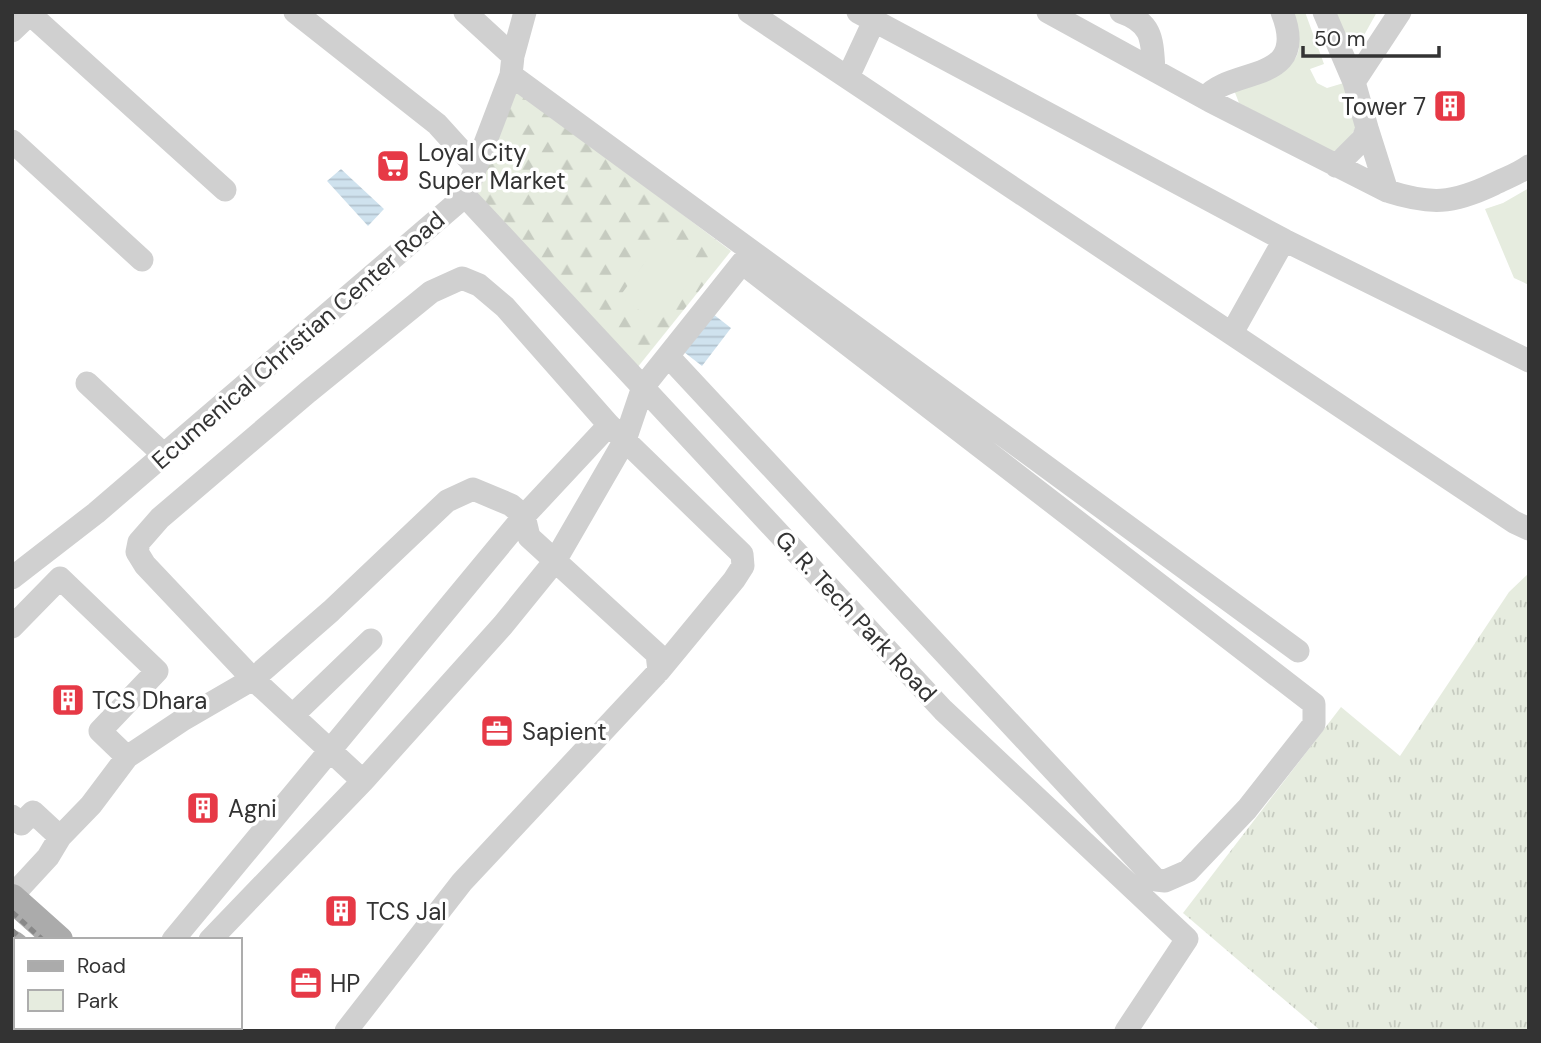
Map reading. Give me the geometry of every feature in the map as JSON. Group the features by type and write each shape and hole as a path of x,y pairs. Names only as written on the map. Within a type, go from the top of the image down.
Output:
{"main road":[{"path":"12,897 57,938"}],"street":[{"path":"296,12 437,124 476,167"},
{"path":"465,12 512,66 1298,652"},
{"name":"Ecumenical Christian Center Road","path":"12,578 96,513 465,196 512,66 525,12"},
{"path":"749,12 1514,522 1529,529"},
{"path":"1121,12 1134,16 1144,24 1153,46 1154,70"},
{"path":"1205,98 1212,89 1264,72 1280,61 1287,46 1288,32 1282,12"},
{"path":"1324,12 1354,82 1387,191"},
{"path":"1354,82 1400,12"},
{"path":"12,32 31,13 225,190"},
{"path":"1055,14 1205,98 1336,166 1387,191 1411,199 1445,202 1475,193 1529,166"},
{"path":"848,77 866,17 1284,240 1529,362"},
{"path":"1336,166 1363,139 1367,128"},
{"path":"12,141 142,260"},
{"name":"G. R. Tech Park Road","path":"465,196 943,710 1188,939 1126,1031"},
{"path":"1232,333 1284,240"},
{"path":"212,938 363,781 503,625 555,561 617,432 643,387 742,263 1314,704 1314,723 1247,809 1188,872 1166,881 1156,880 668,356"},
{"path":"346,1031 462,882 659,671 743,566 742,554 617,432 505,307 479,285 462,278 431,292 308,392 159,518 139,542 137,552 145,565 253,678 363,781"},
{"path":"86,383 164,455"},
{"path":"175,938 524,516 617,432"},
{"path":"12,897 48,857 60,837 91,805 127,757 253,678 331,611 447,501 473,489 512,505 524,516 529,537 657,654 659,671"},
{"path":"12,627 60,578 157,671 100,730 127,757"},
{"path":"293,715 371,640"},
{"path":"12,816 20,824 33,812 60,837"}],"green space":[{"path":"1290,12 1305,12 1324,64 1310,69 1317,83 1327,88 1347,82 1358,102 1359,115 1355,129 1343,145 1331,153 1239,103 1234,90 1275,75 1292,63 1299,45"},
{"path":"1333,12 1377,12 1363,37 1357,40 1347,39"},
{"path":"516,89 731,251 637,368 476,196"},
{"path":"1529,188 1529,285 1514,278 1485,209 1503,203"},
{"path":"663,238 701,266 658,324 620,296"},
{"path":"1529,573 1529,1031 1321,1031 1183,913 1341,707 1400,756 1509,592"}],"water":[{"path":"341,169 384,209 368,226 327,181"},
{"path":"713,314 731,328 702,366 684,352"}],"railway":[{"path":"12,912 41,938"},
{"path":"12,930 20,938"}],"place":[{"name":"Tower 7","path":"1450,106"},
{"name":"Loyal City Super Market","path":"393,166"},
{"name":"TCS Dhara","path":"68,700"},
{"name":"Sapient","path":"497,731"},
{"name":"Agni","path":"203,808"},
{"name":"TCS Jal","path":"341,911"},
{"name":"HP","path":"306,983"}]}
